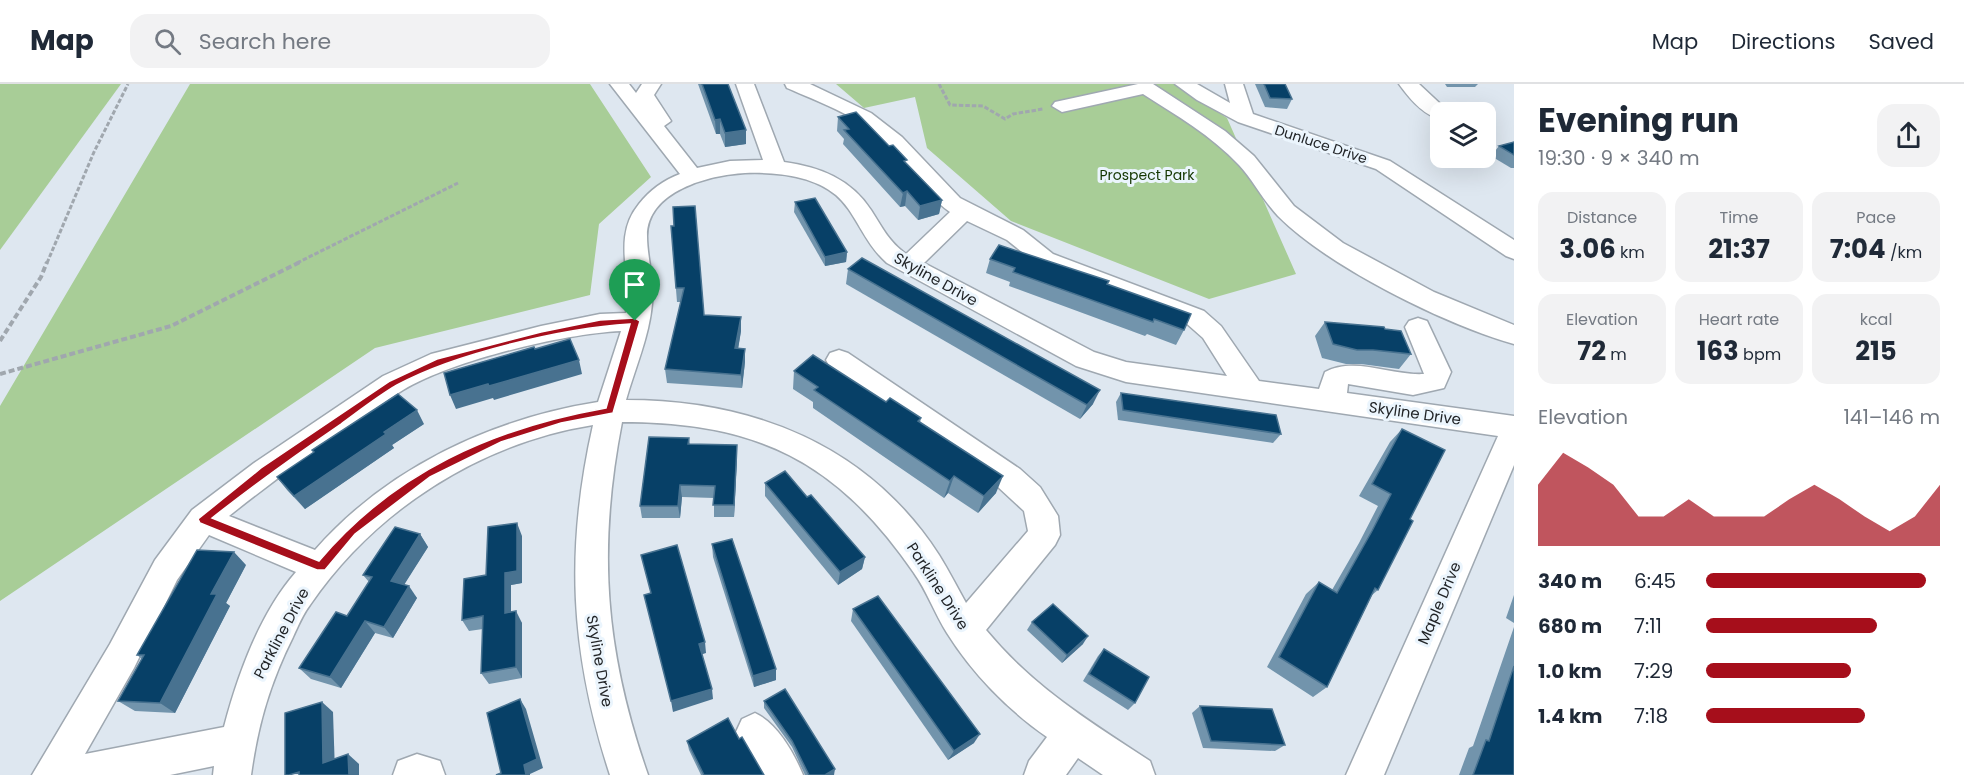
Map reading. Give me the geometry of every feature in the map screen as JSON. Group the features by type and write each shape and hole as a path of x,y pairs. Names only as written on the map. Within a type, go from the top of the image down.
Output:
{"street":[{"path":"619,84 698,174"},
{"path":"652,84 644,95 650,108 698,174"},
{"path":"745,84 776,168"},
{"path":"794,84 862,116 885,132 948,201 1015,235 1044,259 1195,317 1212,332 1250,389"},
{"name":"Dunluce Drive","path":"1184,84 1206,98 1267,126 1360,153 1383,165 1514,251"},
{"path":"1234,84 1244,116"},
{"path":"1408,84 1430,107"},
{"path":"1062,106 1143,86 1190,115 1242,155 1286,210 1336,250 1406,287 1514,335"},
{"name":"Skyline Drive","path":"629,775 612,729 592,632 588,568 592,502 610,411 640,304 640,271 635,243 638,219 653,200 678,182 698,174 746,165 811,174 837,186 855,201 880,244 908,265 1085,360 1126,372 1514,427"},
{"path":"908,265 964,211"},
{"path":"51,775 122,656 166,570 203,519 264,471 403,379 440,362 541,335 600,323 635,321"},
{"path":"1336,401 1332,387 1335,379 1344,374 1409,384 1423,385 1434,381 1438,372 1418,327"},
{"path":"839,360 1010,478 1032,499 1045,519 1044,535 965,630"},
{"name":"Parkline Drive","path":"234,759 256,675 297,595 352,530 426,474 498,439 561,419 610,411 664,411 734,421 789,440 840,471 888,515 927,564 965,630 999,673 1073,733 1136,775"},
{"name":"Maple Drive","path":"1365,775 1514,431"},
{"path":"203,519 321,567"},
{"path":"755,732 784,775"},
{"path":"1043,775 1073,733"},
{"path":"73,775 234,759"},
{"path":"412,775 417,773 426,775"}],"path":[{"path":"0,340 41,277 94,152 128,84"},
{"path":"939,84 950,105 983,106 1005,118 1020,112 1062,106"},
{"path":"0,374 171,326 458,183"}],"green space":[{"path":"0,84 121,84 0,250"},
{"path":"190,84 590,84 651,177 599,224 590,295 375,348 0,601 0,406"},
{"name":"Prospect Park","path":"836,84 1176,84 1227,118 1296,274 1209,299 1011,221 927,148 915,97 864,108"}],"building":[{"path":"702,84 728,84 746,130 725,133 720,119 715,120"},
{"path":"1264,84 1285,84 1292,99 1270,98"},
{"path":"856,112 889,146 893,145 907,160 904,161 942,200 920,206 907,191 903,193 844,130 849,129 838,117"},
{"path":"1514,142 1514,155 1499,146"},
{"path":"815,198 847,252 825,257 795,202"},
{"path":"695,206 704,315 741,317 735,348 745,349 741,375 665,369 684,288 676,288 671,226 674,226 673,207"},
{"path":"999,245 1109,281 1107,284 1191,314 1184,330 1154,319 1153,322 1013,272 1015,268 990,259"},
{"path":"862,258 1100,390 1087,405 848,269"},
{"path":"1325,322 1384,327 1401,331 1411,354 1357,350 1333,344"},
{"path":"570,339 579,360 450,395 444,373"},
{"path":"813,355 886,402 890,398 921,418 918,421 1003,476 984,496 954,476 950,481 814,390 818,387 794,371"},
{"path":"1121,393 1276,415 1281,434 1123,410"},
{"path":"398,394 417,410 384,432 386,434 294,496 277,477 314,452 312,450"},
{"path":"1402,429 1445,450 1410,519 1413,521 1378,590 1375,588 1327,687 1279,657 1319,582 1337,593 1372,531 1391,494 1372,484"},
{"path":"649,437 689,438 688,444 737,445 734,505 713,505 715,486 680,485 678,506 640,506"},
{"path":"785,471 807,497 811,495 865,557 840,572 765,483"},
{"path":"517,523 517,571 505,573 505,613 516,611 516,667 481,673 483,616 462,620 464,579 486,575 488,527"},
{"path":"395,527 420,534 391,581 409,586 384,627 365,621 330,677 299,668 336,612 347,616 372,577 363,575"},
{"path":"732,539 776,669 753,676 712,544"},
{"path":"677,545 705,642 699,644 712,689 671,701 644,595 651,593 641,555"},
{"path":"197,550 234,552 211,594 217,594 160,703 118,701 144,655 137,655"},
{"path":"878,596 980,734 954,751 853,609"},
{"path":"1053,604 1088,636 1067,655 1032,622"},
{"path":"1104,649 1149,677 1135,703 1089,674"},
{"path":"1514,666 1514,775 1473,775 1486,740 1489,741"},
{"path":"785,689 835,769 825,775 809,775 792,741 764,701"},
{"path":"520,699 537,759 524,765 526,775 496,775 501,773 487,713"},
{"path":"322,702 323,763 348,754 349,775 299,775 299,772 285,775 285,713"},
{"path":"1200,706 1272,709 1285,745 1211,741"},
{"path":"728,718 739,739 742,737 764,775 704,775 687,741"}],"route":[{"path":"635,321 610,411 561,419 498,439 426,474 352,530 321,567 207,523 203,519 264,471 393,383 440,362 541,335 600,323 635,321"}]}
